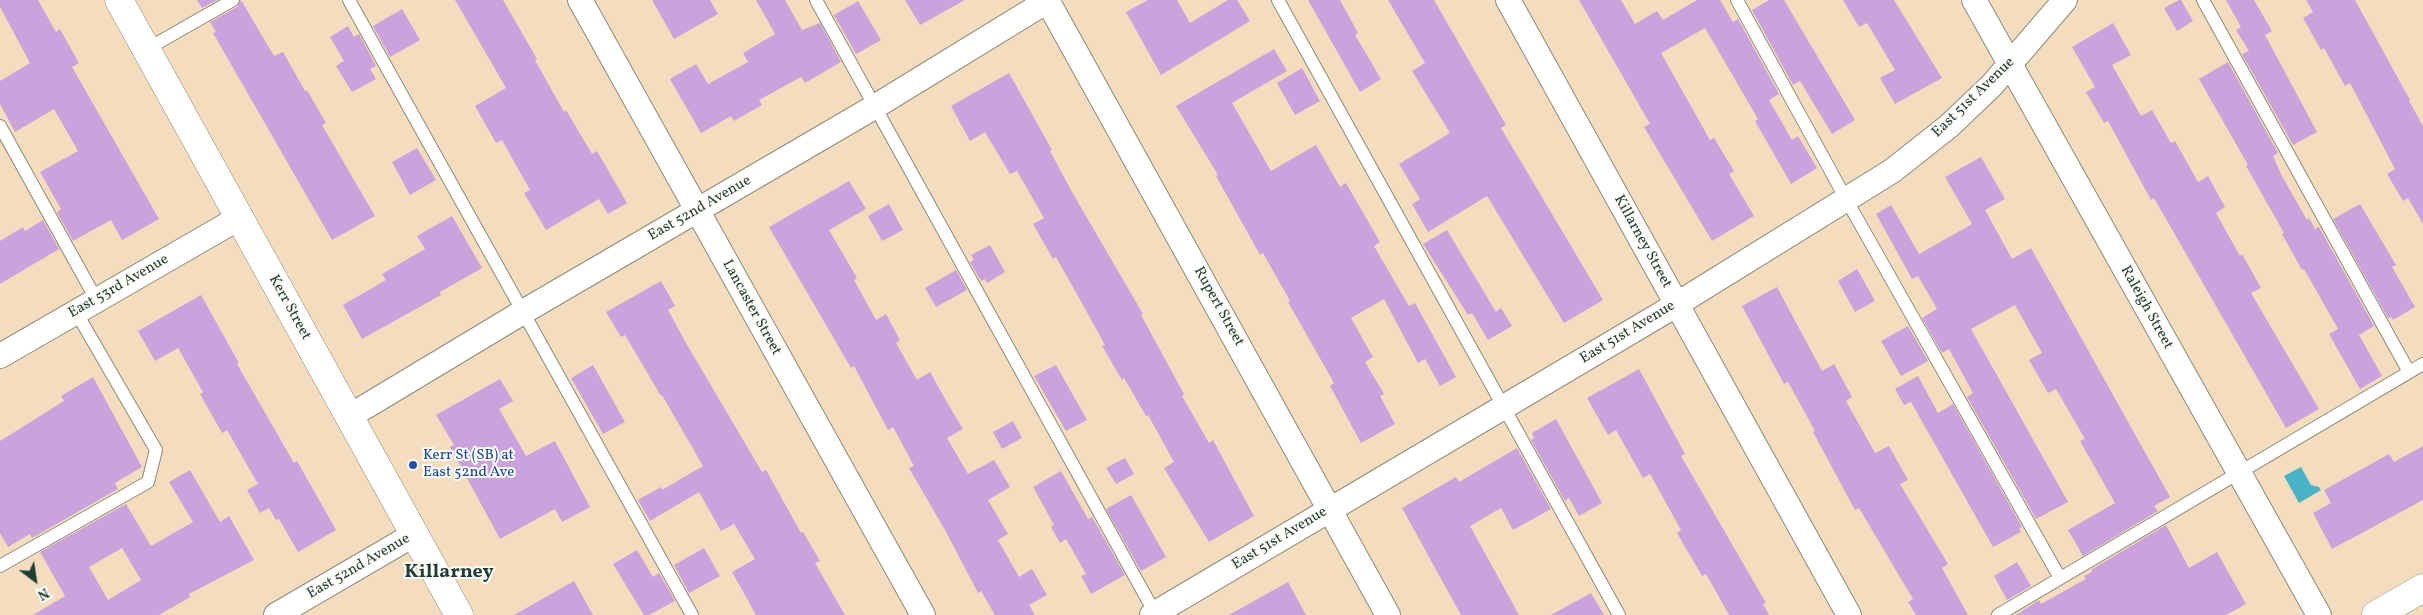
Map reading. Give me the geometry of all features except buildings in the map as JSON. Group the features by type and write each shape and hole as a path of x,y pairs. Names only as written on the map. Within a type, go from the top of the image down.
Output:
{"street":[{"name":"Kerr Street","path":"119,0 459,615"},
{"name":"Lancaster Street","path":"580,0 923,615"},
{"name":"East 52nd Avenue","path":"350,416 523,312 876,106 1048,0"},
{"name":"Rupert Street","path":"1048,0 1388,615"},
{"name":"Killarney Street","path":"1508,0 1849,615"},
{"name":"Raleigh Street","path":"1974,0 2319,615"},
{"name":"East 51st Avenue","path":"1154,614 1677,304 1892,171 1949,126 2010,64 2064,0"},
{"name":"East 53rd Avenue","path":"0,356 239,218"},
{"name":"East 52nd Avenue","path":"276,615 415,534"},
{"path":"2376,615 2423,588"}],"lane":[{"path":"147,49 233,0"},
{"path":"349,0 692,615"},
{"path":"816,0 1154,614"},
{"path":"1278,0 1619,615"},
{"path":"1737,0 1846,199 2060,578"},
{"path":"2202,0 2409,372"},
{"path":"1,129 96,299"},
{"path":"0,566 148,482 156,450 76,312"},
{"path":"1998,615 2423,364"}],"water":[{"path":"2301,467 2311,485 2319,487 2321,490 2299,503 2284,476"}],"place":[{"name":"Kerr St (SB) at East 52nd Ave","path":"413,465"}],"district":[{"name":"Killarney","path":"449,573"}]}
